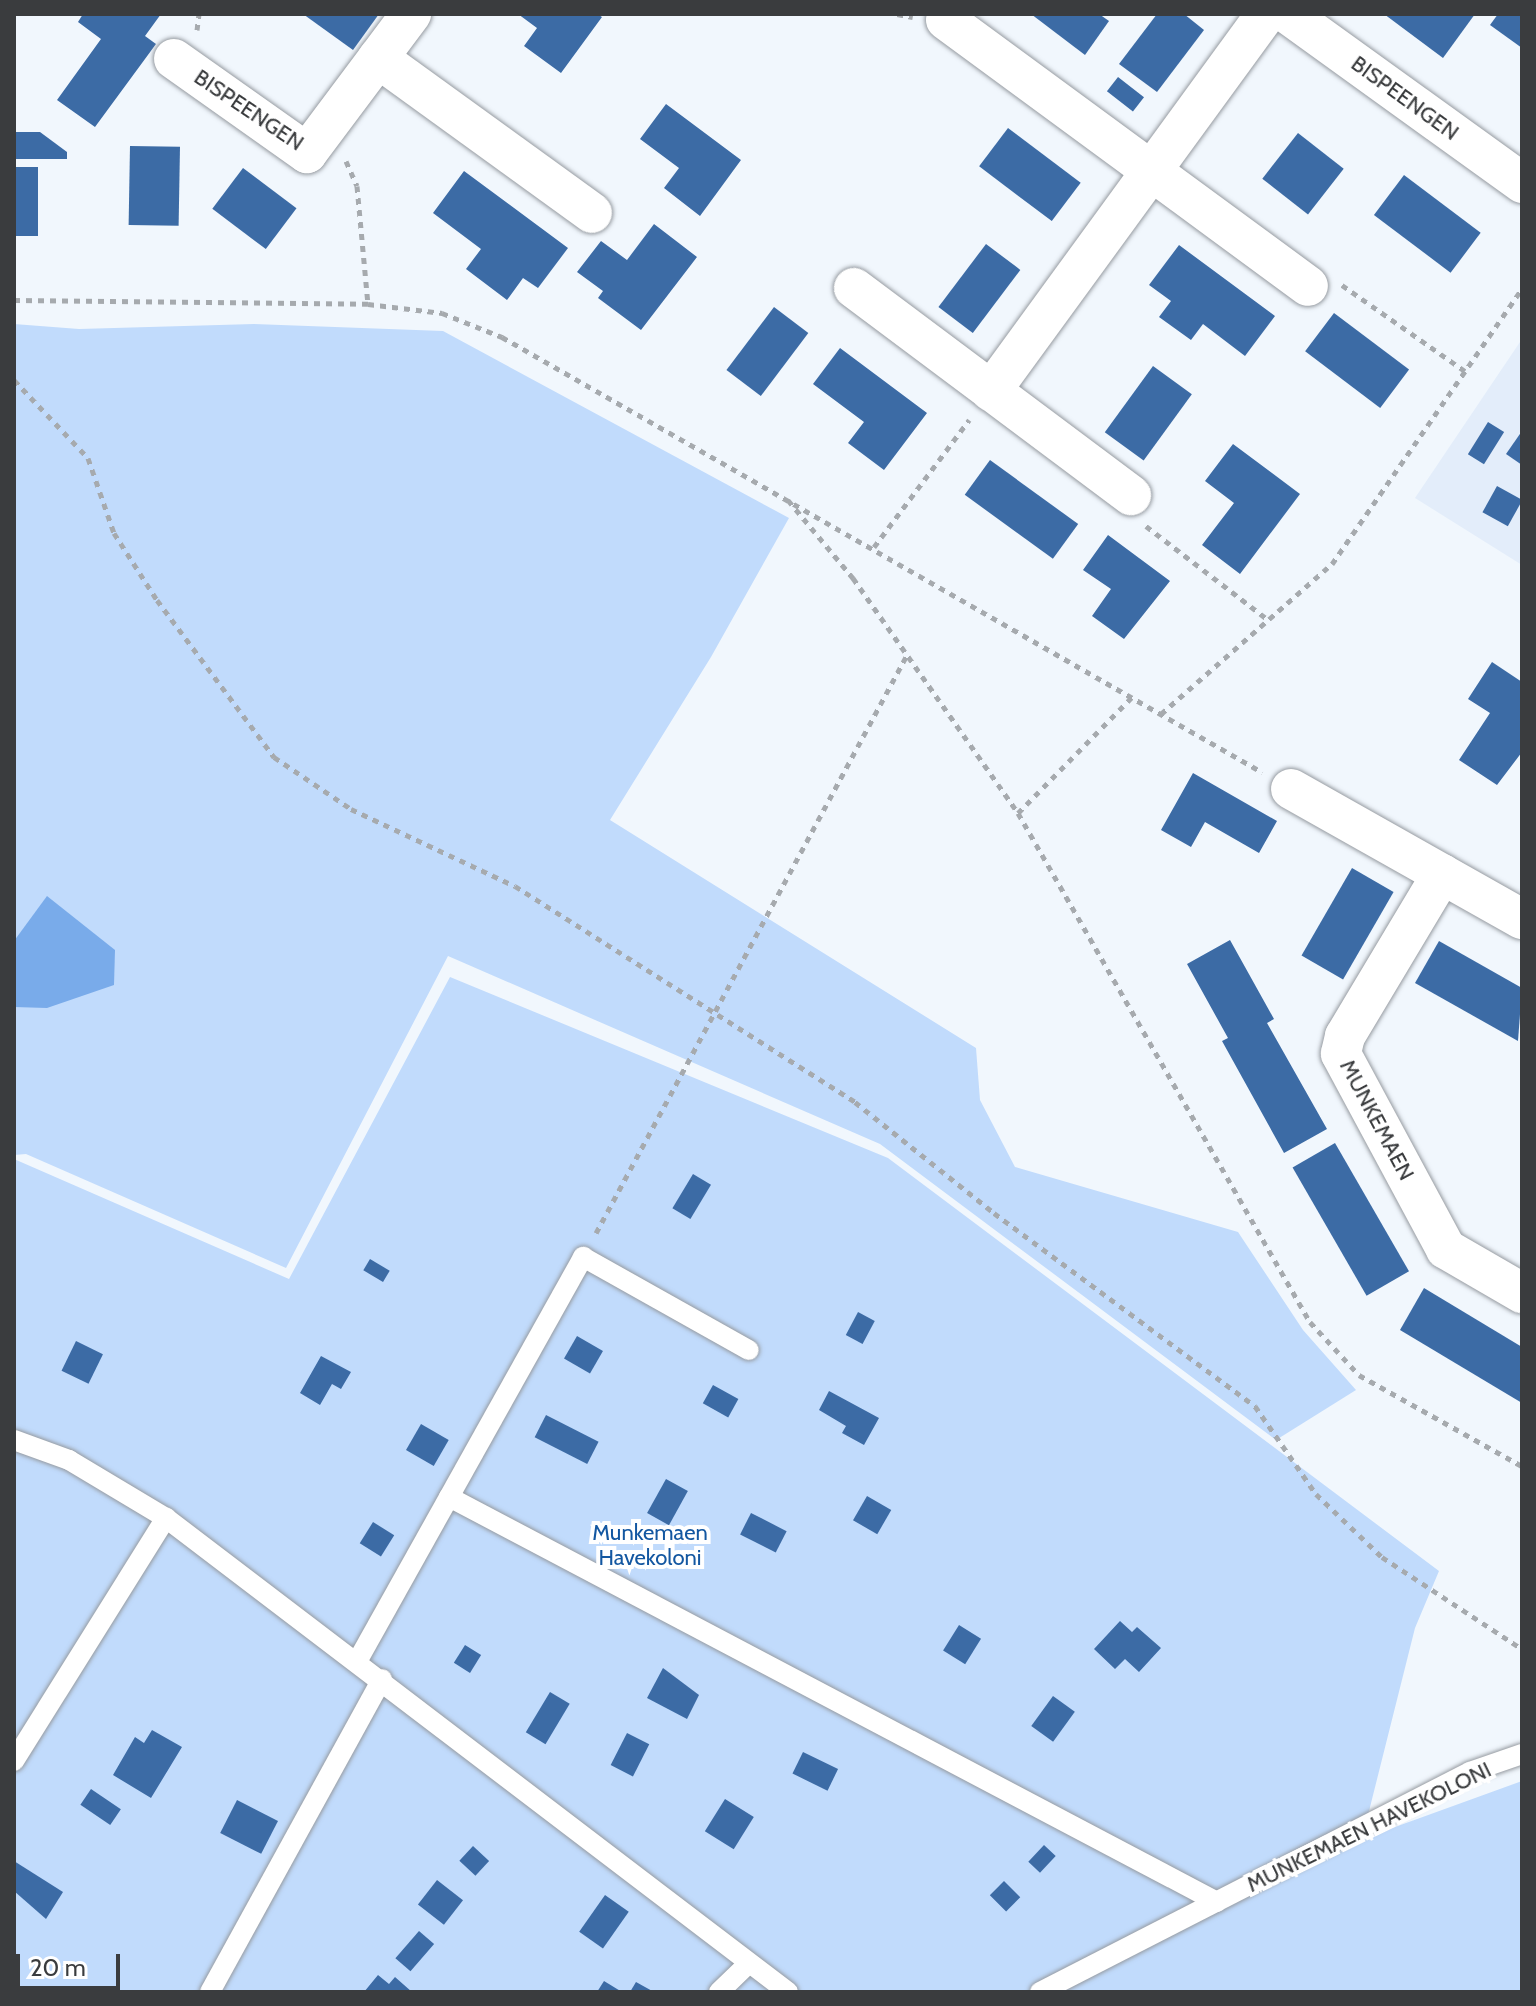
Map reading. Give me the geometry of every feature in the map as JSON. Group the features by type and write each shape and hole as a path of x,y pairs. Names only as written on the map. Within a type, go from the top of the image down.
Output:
{"street":[{"name":"BISPEENGEN","path":"174,59 307,153 411,14"},
{"path":"991,391 1266,14"},
{"name":"BISPEENGEN","path":"1288,14 1522,183"},
{"path":"946,20 1308,286"},
{"path":"378,58 592,213"},
{"path":"854,288 1131,495"},
{"path":"1291,789 1522,919"},
{"name":"MUNKEMAEN","path":"1442,874 1345,1036 1341,1054 1446,1249 1522,1293"}],"lane":[{"path":"358,1660 583,1257 749,1350"},
{"path":"14,1440 69,1460 166,1518 358,1660 747,1965 788,1992"},
{"path":"449,1497 1217,1902"},
{"path":"14,1761 166,1518"},
{"path":"210,1992 382,1679"},
{"name":"MUNKEMAEN HAVEKOLONI","path":"1040,1992 1470,1772 1522,1754"},
{"path":"719,1992 747,1965"}],"path":[{"path":"319,137 344,155 357,186 368,304"},
{"path":"1308,286 1334,279 1465,371"},
{"path":"1161,714 1266,618 1332,564 1522,289"},
{"path":"14,300 368,304 442,313 502,337 874,547 1291,789"},
{"path":"14,380 88,458 114,533 157,600 274,757 351,809 515,886 713,1016 855,1102 994,1213 1255,1406 1316,1494 1382,1557 1522,1649"},
{"path":"874,547 991,391"},
{"path":"1131,495 1146,525 1266,618"},
{"path":"786,497 908,653 1018,813 1310,1322 1359,1375 1522,1466"},
{"path":"583,1257 908,653"},
{"path":"1018,813 1132,697"}],"shaded area":[{"path":"1522,339 1522,565 1415,498"}],"green space":[{"path":"14,324 79,329 254,324 443,331 789,518 711,657 610,820 976,1048 980,1100 1015,1167 1238,1232 1303,1330 1356,1390 1276,1440 880,1144 448,956 286,1268 26,1154 14,1155"},
{"name":"Munkemaen Havekoloni","path":"450,977 888,1158 1439,1571 1415,1628 1362,1839 1522,1781 1522,1992 14,1992 14,1159 289,1279"}],"water":[{"path":"47,896 115,950 114,985 47,1008 14,1007 14,941"}],"building":[{"path":"83,14 161,14 145,36 156,44 95,127 57,100 101,39 78,22"},
{"path":"303,14 379,14 353,50"},
{"path":"518,14 597,14 602,17 561,73 524,46 537,28"},
{"path":"1031,14 1099,14 1109,21 1085,55"},
{"path":"1157,14 1184,14 1204,30 1157,92 1119,64"},
{"path":"1384,14 1475,14 1443,58"},
{"path":"1498,14 1522,14 1522,48 1490,25"},
{"path":"1118,77 1144,97 1133,112 1107,91"},
{"path":"666,104 741,160 700,216 664,188 679,168 640,139"},
{"path":"1008,128 1081,183 1052,221 979,166"},
{"path":"14,132 40,132 67,152 67,159 14,159"},
{"path":"1298,133 1344,169 1308,214 1262,179"},
{"path":"130,146 180,147 179,226 129,225"},
{"path":"14,167 38,167 38,236 14,236"},
{"path":"243,168 297,208 266,249 212,209"},
{"path":"464,171 568,248 538,288 523,278 507,300 466,269 481,249 433,213"},
{"path":"1404,175 1481,233 1451,273 1374,215"},
{"path":"654,224 697,257 641,330 598,298 603,291 577,272 601,241 627,260"},
{"path":"986,244 1020,270 973,333 938,307"},
{"path":"1179,245 1275,316 1245,356 1203,324 1191,340 1159,317 1171,301 1149,285"},
{"path":"774,307 808,333 761,396 726,370"},
{"path":"1334,313 1409,370 1380,408 1305,351"},
{"path":"840,348 927,413 884,470 848,443 864,422 813,384"},
{"path":"1153,366 1192,394 1144,461 1105,432"},
{"path":"1488,422 1504,432 1484,464 1468,454"},
{"path":"1522,431 1522,465 1506,454"},
{"path":"1233,444 1300,494 1240,574 1202,545 1234,503 1205,481"},
{"path":"990,460 1078,524 1053,559 965,495"},
{"path":"1497,486 1522,500 1508,526 1482,512"},
{"path":"1108,535 1170,581 1124,639 1092,616 1111,589 1083,570"},
{"path":"1492,662 1522,682 1522,752 1497,785 1459,760 1490,713 1468,699"},
{"path":"1193,773 1277,821 1259,853 1205,822 1191,847 1161,830"},
{"path":"1352,868 1394,892 1343,979 1302,955"},
{"path":"1230,940 1274,1019 1267,1023 1327,1129 1284,1153 1222,1041 1228,1038 1187,964"},
{"path":"1439,941 1522,988 1518,1041 1415,983"},
{"path":"1335,1143 1409,1271 1367,1296 1293,1168"},
{"path":"693,1174 711,1185 690,1219 672,1208"},
{"path":"370,1259 390,1271 383,1282 363,1270"},
{"path":"1424,1288 1522,1347 1522,1403 1400,1330"},
{"path":"858,1312 875,1321 863,1344 846,1335"},
{"path":"577,1336 603,1351 590,1374 564,1359"},
{"path":"76,1341 103,1354 88,1384 62,1371"},
{"path":"321,1356 351,1372 341,1389 332,1384 320,1405 300,1393"},
{"path":"713,1385 738,1399 728,1417 703,1403"},
{"path":"829,1391 879,1418 864,1445 842,1433 846,1426 819,1410"},
{"path":"546,1415 599,1442 587,1464 535,1437"},
{"path":"421,1424 449,1440 434,1466 406,1450"},
{"path":"666,1479 688,1491 669,1525 647,1513"},
{"path":"867,1496 891,1510 877,1534 853,1520"},
{"path":"751,1513 787,1531 776,1553 740,1534"},
{"path":"373,1522 394,1535 381,1556 360,1543"},
{"path":"1120,1621 1132,1632 1137,1627 1161,1648 1139,1672 1125,1659 1115,1669 1094,1649"},
{"path":"959,1625 981,1639 965,1664 943,1650"},
{"path":"465,1645 481,1655 470,1673 454,1663"},
{"path":"663,1668 699,1695 687,1719 647,1698"},
{"path":"550,1692 570,1704 546,1744 526,1732"},
{"path":"1053,1696 1075,1712 1053,1742 1031,1726"},
{"path":"152,1730 182,1747 151,1798 113,1775 135,1737 144,1743"},
{"path":"627,1733 649,1744 633,1776 611,1765"},
{"path":"803,1752 838,1769 828,1791 792,1774"},
{"path":"91,1789 121,1809 110,1825 80,1805"},
{"path":"725,1799 754,1817 734,1849 705,1831"},
{"path":"237,1800 278,1821 261,1854 220,1833"},
{"path":"1044,1845 1056,1856 1040,1873 1028,1862"},
{"path":"473,1846 489,1861 475,1876 459,1861"},
{"path":"14,1861 63,1892 46,1919 14,1891"},
{"path":"437,1880 463,1900 444,1925 418,1904"},
{"path":"1004,1881 1020,1897 1006,1911 990,1895"},
{"path":"605,1895 629,1912 603,1948 579,1932"},
{"path":"419,1931 434,1944 410,1971 395,1958"},
{"path":"378,1975 389,1984 395,1977 412,1992 364,1992"},
{"path":"604,1981 622,1992 597,1992"},
{"path":"636,1982 654,1992 630,1992"}]}
